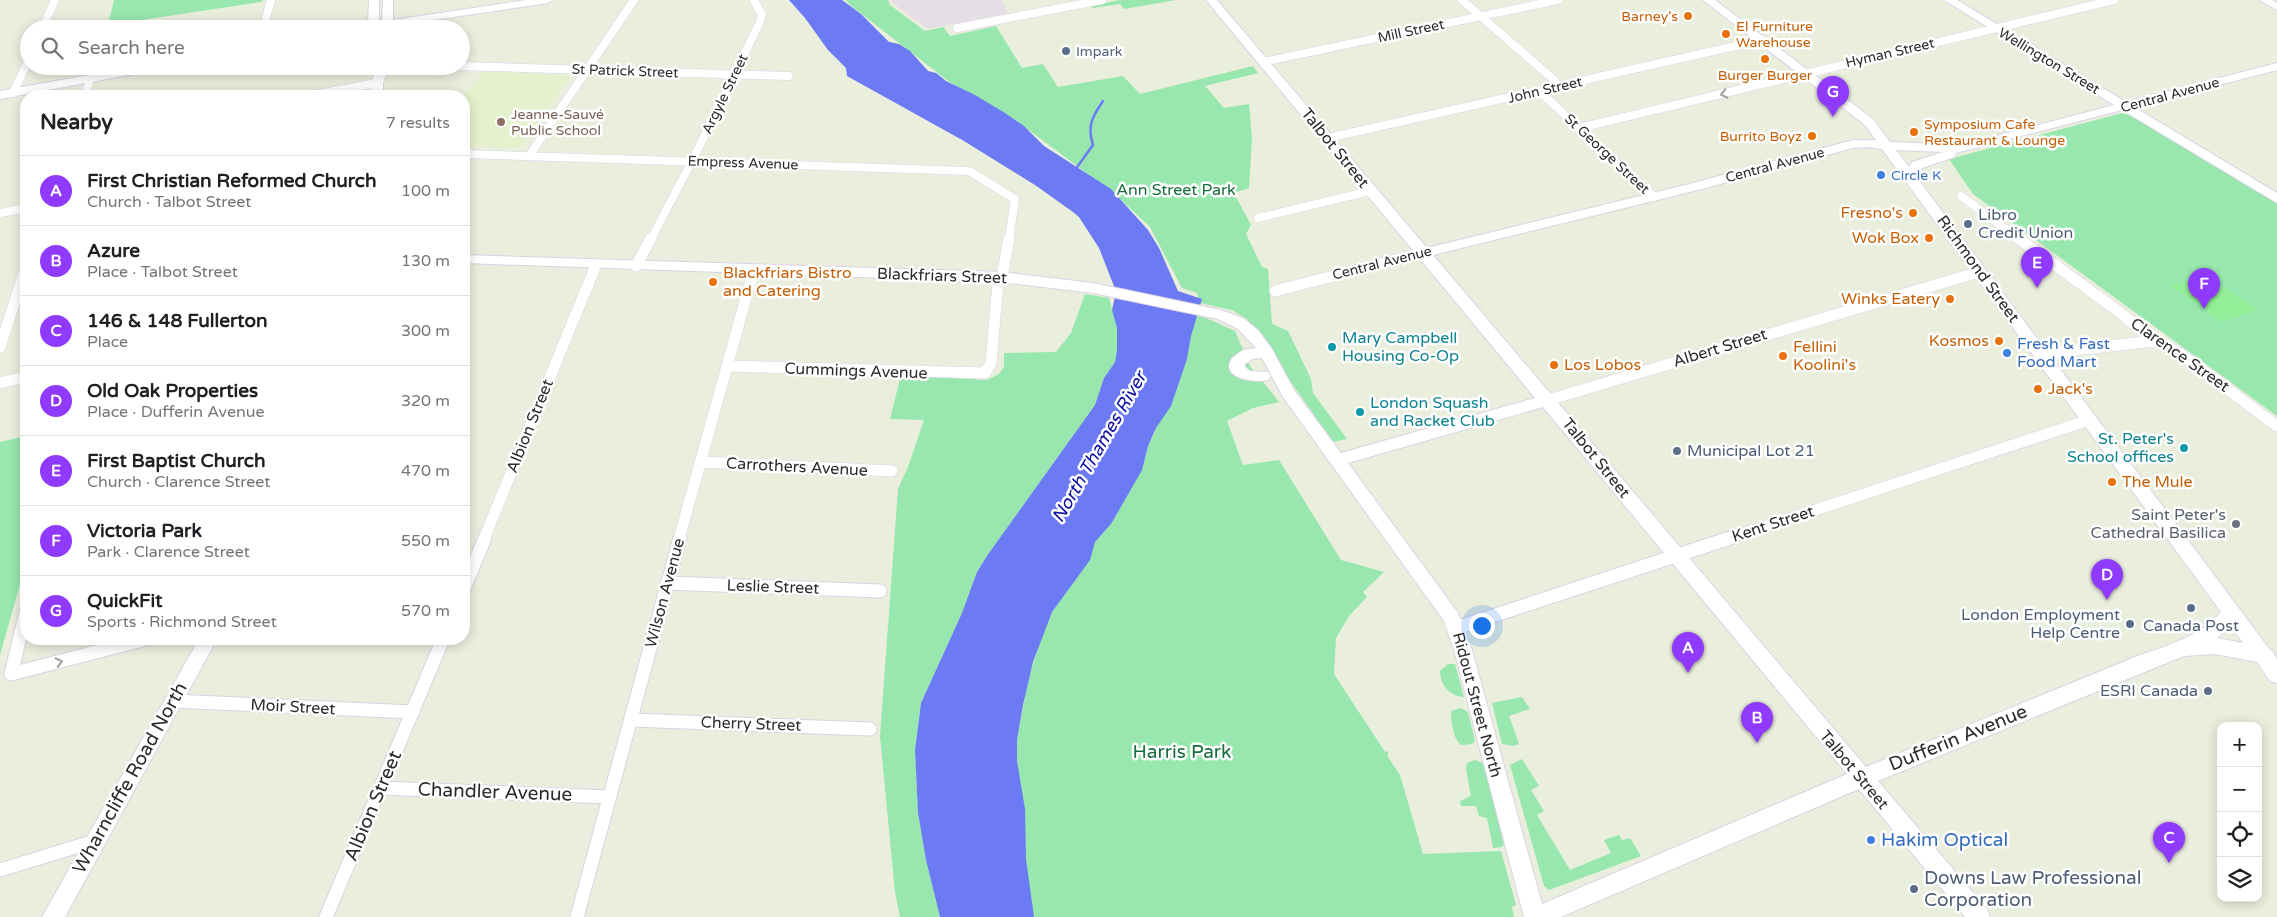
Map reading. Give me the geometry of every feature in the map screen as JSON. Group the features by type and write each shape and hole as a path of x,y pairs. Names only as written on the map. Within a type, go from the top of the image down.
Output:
{"street":[{"path":"46,20 55,0"},
{"path":"265,20 271,0"},
{"path":"373,20 374,0"},
{"path":"388,0 389,20"},
{"path":"438,20 459,17 520,2 548,0"},
{"path":"529,156 634,0"},
{"name":"Argyle Street","path":"636,266 692,161 760,22 762,15 754,0"},
{"path":"957,28 1102,0"},
{"name":"Talbot Street","path":"1212,0 1979,917"},
{"path":"1462,0 1561,86"},
{"name":"Mill Street","path":"1264,62 1558,0"},
{"name":"Richmond Street","path":"1708,0 1863,116 1888,145 1979,272 2231,613 2270,658 2277,675"},
{"name":"Wellington Street","path":"1949,0 2275,195"},
{"name":"Hyman Street","path":"1578,128 2114,0"},
{"path":"2264,0 2277,7"},
{"name":"John Street","path":"1328,138 1762,40"},
{"name":"St Patrick Street","path":"470,66 789,76"},
{"name":"Central Avenue","path":"1275,291 1654,197 1853,144 1866,143 1962,149 2277,66"},
{"path":"13,93 21,75"},
{"path":"30,90 112,75"},
{"path":"370,75 378,82"},
{"path":"377,90 380,75"},
{"path":"87,90 90,79"},
{"path":"337,90 378,82"},
{"name":"St George Street","path":"1539,91 1654,197"},
{"path":"0,95 20,92"},
{"path":"1912,179 1917,165 1962,149"},
{"name":"Empress Avenue","path":"470,154 969,171 1015,199 1001,277"},
{"path":"1258,218 1370,191"},
{"name":"Clarence Street","path":"1961,196 2118,311 2154,341 2178,352 2277,426"},
{"path":"0,213 20,209"},
{"name":"Blackfriars Street","path":"470,259 596,265 1001,277 1106,291 1208,311"},
{"name":"Albion Street","path":"470,573 596,265"},
{"name":"Wilson Avenue","path":"577,917 754,269"},
{"name":"Albert Street","path":"1548,400 1979,272"},
{"name":"Cummings Avenue","path":"728,366 968,374 984,372 991,363 1001,277"},
{"path":"0,347 20,285"},
{"name":"Ridout Street North","path":"1208,311 1233,320 1250,329 1267,353 1288,393 1452,618 1536,917"},
{"name":"Ridout Street North","path":"1233,320 1241,330 1248,354 1263,376 1288,393"},
{"path":"2040,354 2154,341"},
{"path":"1248,354 1267,353"},
{"path":"0,383 20,378"},
{"path":"1338,460 1548,400"},
{"name":"Kent Street","path":"1456,628 2089,420"},
{"name":"Carrothers Avenue","path":"701,462 892,471"},
{"name":"Leslie Street","path":"667,583 880,591"},
{"path":"2185,648 2218,628 2231,613"},
{"path":"20,637 11,674 123,645"},
{"name":"Wharncliffe Road North","path":"53,917 205,645"},
{"name":"Albion Street","path":"326,917 441,645"},
{"name":"Dufferin Avenue","path":"1536,917 1861,778 2147,661 2185,648 2227,647 2270,658"},
{"name":"Moir Street","path":"173,701 413,712"},
{"name":"Cherry Street","path":"632,720 870,729"},
{"name":"Chandler Avenue","path":"380,788 610,797"},
{"path":"0,870 95,841"}],"shaded area":[{"path":"889,0 1001,0 1008,13 927,29"},
{"name":"Jeanne-Sauvé Public School","path":"483,72 570,76 520,148 470,146 469,90"}],"green space":[{"path":"114,0 263,0 261,2 141,20 109,20"},
{"name":"Ann Street Park","path":"846,0 888,0 890,5 925,31 943,27 950,36 996,26 1022,68 1043,64 1058,87 1123,76 1140,94 1253,66 1258,73 1205,86 1224,108 1249,104 1252,138 1249,188 1234,193 1251,225 1246,234 1262,267 1268,269 1272,324 1288,331 1311,379 1313,393 1347,439 1333,442 1247,319 1232,310 1200,303 1197,293 1182,288 1150,227 1116,195 1014,119 948,81"},
{"path":"1120,0 1176,0 1124,9 1120,4 1093,8 1090,6"},
{"path":"2122,113 2140,118 2277,202 2277,416 1973,194 1949,159"},
{"path":"2206,275 2257,310 2222,322 2171,286"},
{"path":"1085,294 1109,298 1117,328 1115,362 1104,378 1095,405 977,572 962,613 921,703 915,750 918,813 926,860 940,917 900,917 895,892 880,736 898,489 908,467 924,420 890,419 901,375 987,380 999,374 1004,367 1004,353 1056,352 1071,333"},
{"name":"Harris Park","path":"1191,314 1206,318 1235,331 1250,366 1279,402 1253,408 1227,421 1243,465 1279,460 1341,560 1384,572 1363,592 1367,597 1349,616 1336,638 1334,674 1385,752 1388,751 1388,757 1400,775 1423,854 1501,851 1516,905 1512,907 1514,917 1030,917 1017,761 1017,740 1028,679 1052,612 1072,582 1154,434"},
{"path":"20,437 20,584 0,655 0,442"},
{"path":"1448,664 1455,664 1464,697 1454,695 1444,686 1440,671"},
{"path":"1522,697 1530,709 1509,716 1519,744 1514,746 1502,744 1492,703"},
{"path":"1461,708 1468,712 1475,741 1472,744 1461,745 1454,734 1451,711"},
{"path":"1522,759 1539,786 1531,790 1544,811 1537,815 1570,870 1611,853 1604,840 1619,835 1622,840 1630,838 1641,856 1549,890 1544,886 1510,765"},
{"path":"1475,760 1483,763 1504,844 1502,847 1493,848 1487,818 1479,816 1476,806 1461,806 1460,801 1471,796 1466,769 1467,763"}],"water":[{"name":"North Thames River","path":"789,0 842,0 861,14 889,42 899,44 910,51 928,71 936,73 946,81 975,95 1024,126 1044,146 1111,189 1148,230 1159,248 1178,291 1202,299 1191,336 1187,359 1171,406 1156,428 1148,446 1142,470 1111,524 1095,542 1090,560 1052,612 1033,662 1017,740 1017,761 1025,809 1026,859 1034,917 940,917 926,860 918,813 915,750 921,703 962,613 977,572 1095,405 1104,378 1115,362 1117,328 1112,310 1116,292 1099,248 1079,217 1035,185 964,141 847,76 846,68 828,50 805,18"}],"waterway":[{"path":"1075,170 1093,145 1090,132 1092,122 1103,101"}],"place":[{"name":"Barney's","path":"1688,16"},
{"name":"El Furniture Warehouse","path":"1726,34"},
{"name":"Impark","path":"1066,51"},
{"name":"Burger Burger","path":"1765,59"},
{"name":"QuickFit","path":"1833,117"},
{"name":"Jeanne-Sauvé Public School","path":"501,122"},
{"name":"Symposium Cafe Restaurant & Lounge","path":"1914,132"},
{"name":"Burrito Boyz","path":"1812,136"},
{"name":"Circle K","path":"1881,175"},
{"name":"Fresno's","path":"1913,213"},
{"name":"Libro Credit Union","path":"1968,224"},
{"name":"Wok Box","path":"1929,238"},
{"name":"Blackfriars Bistro and Catering","path":"713,282"},
{"name":"First Baptist Church","path":"2037,288"},
{"name":"Winks Eatery","path":"1950,299"},
{"name":"Victoria Park","path":"2204,309"},
{"name":"Kosmos","path":"1999,341"},
{"name":"Mary Campbell Housing Co-Op","path":"1332,347"},
{"name":"Fresh & Fast Food Mart","path":"2007,353"},
{"name":"Fellini Koolini's","path":"1783,356"},
{"name":"Los Lobos","path":"1554,365"},
{"name":"Jack's","path":"2038,389"},
{"name":"London Squash and Racket Club","path":"1360,412"},
{"name":"St. Peter's School offices","path":"2184,448"},
{"name":"Municipal Lot 21","path":"1677,451"},
{"name":"The Mule","path":"2112,482"},
{"name":"Saint Peter's Cathedral Basilica","path":"2236,524"},
{"name":"Old Oak Properties","path":"2107,600"},
{"name":"Canada Post","path":"2191,608"},
{"name":"London Employment Help Centre","path":"2130,624"},
{"name":"First Christian Reformed Church","path":"1688,673"},
{"name":"ESRI Canada","path":"2208,691"},
{"name":"Azure","path":"1757,743"},
{"name":"Hakim Optical","path":"1871,840"},
{"name":"146 & 148 Fullerton","path":"2169,863"},
{"name":"Downs Law Professional Corporation","path":"1914,889"}]}
